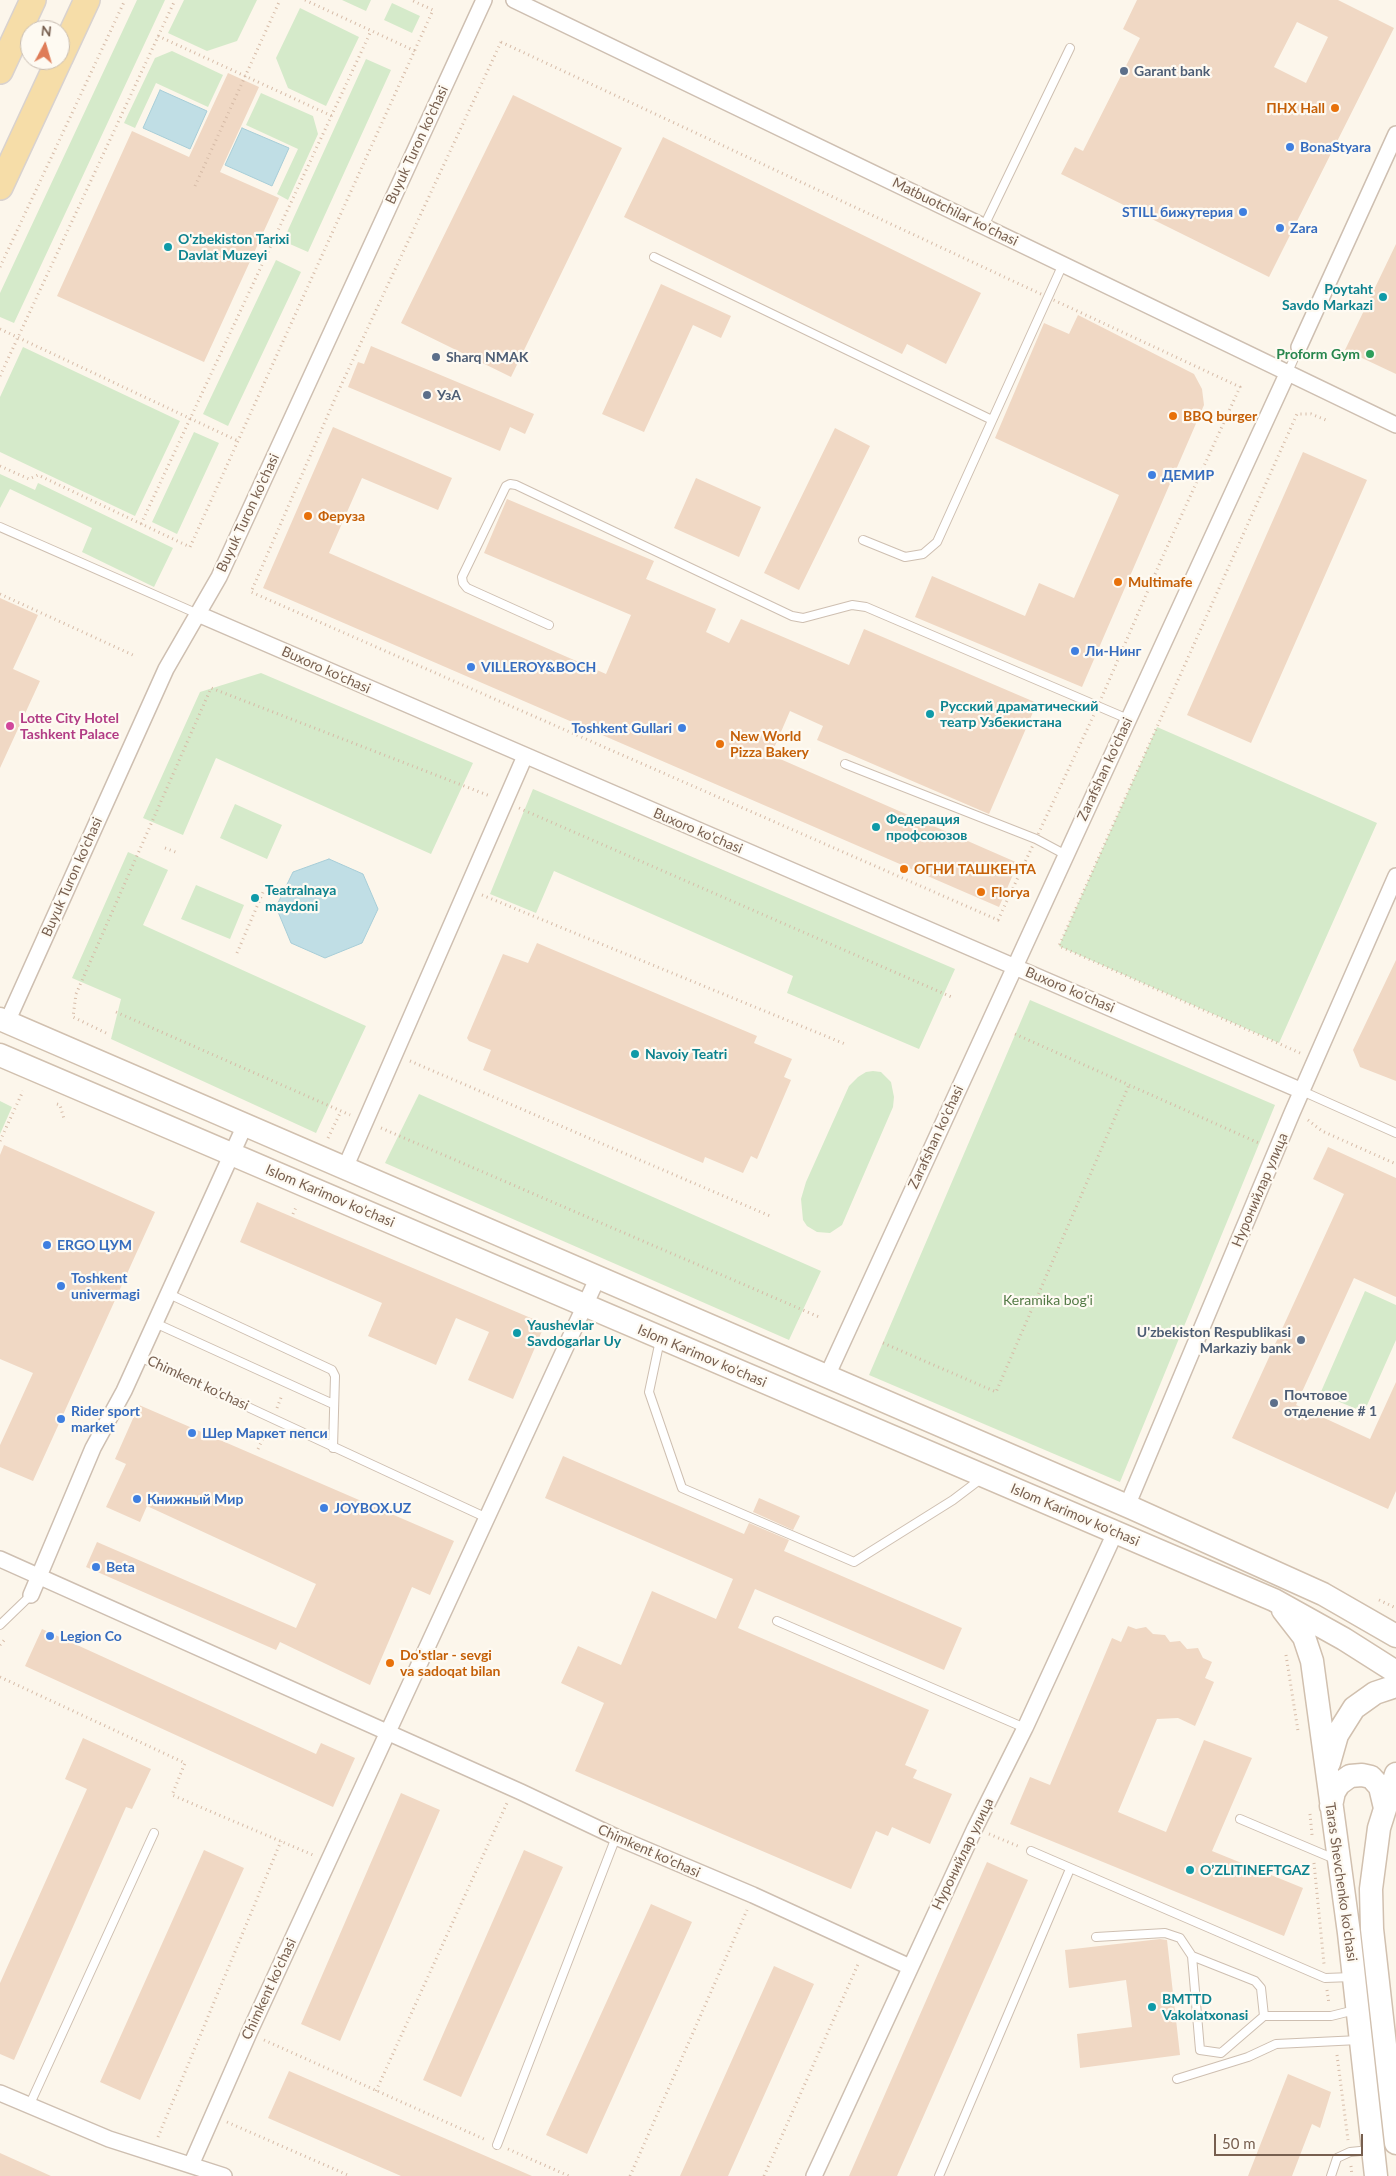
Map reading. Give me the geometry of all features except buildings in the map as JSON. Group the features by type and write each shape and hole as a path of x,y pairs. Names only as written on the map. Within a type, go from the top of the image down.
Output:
{"main road":[{"path":"0,71 33,0"},
{"path":"70,37 87,0"},
{"path":"0,187 55,70"},
{"name":"Islom Karimov ko'chasi","path":"3,1021 1281,1574 1323,1594 1394,1638"},
{"name":"Islom Karimov ko'chasi","path":"0,1055 1274,1600 1344,1639 1396,1672"},
{"name":"Zarafshan ko'chasi","path":"814,1404 827,1376"},
{"name":"Taras Shevchenko ko'chasi","path":"1274,1600 1300,1632 1310,1652 1327,1777 1320,1811 1338,1861 1354,1977 1376,2176"},
{"path":"1327,1777 1334,1742 1349,1714 1364,1699 1396,1686"},
{"name":"Taras Shevchenko ko'chasi","path":"1396,1774 1384,1808 1375,1849 1371,1910 1396,2143"},
{"path":"1320,1811 1339,1784 1358,1775 1370,1777 1378,1783 1383,1790 1384,1808"}],"street":[{"name":"Buyuk Turon ko'chasi","path":"3,1021 166,669 219,577 484,0"},
{"name":"Matbuotchilar ko'chasi","path":"514,0 1396,425"},
{"name":"Zarafshan ko'chasi","path":"1299,347 1396,134"},
{"name":"Zarafshan ko'chasi","path":"827,1376 1288,372"},
{"name":"Buxoro ko'chasi","path":"198,614 1302,1091"},
{"path":"345,1168 525,756"},
{"name":"Нуронийлар улица","path":"1127,1506 1276,1151 1396,876"},
{"name":"Chimkent ko'chasi","path":"140,1357 245,1125"},
{"name":"Chimkent ko'chasi","path":"188,2170 249,2033 598,1277"},
{"path":"31,1595 93,1448 140,1357"},
{"name":"Нуронийлар улица","path":"814,2176 974,1828 1026,1728 1115,1532"},
{"name":"Chimkent ko'chasi","path":"0,1558 513,1788 616,1837 753,1895 910,1967"},
{"path":"0,2093 188,2170 224,2176"}],"lane":[{"path":"984,226 1070,48"},
{"path":"654,257 992,420"},
{"path":"864,540 905,557 924,554 938,542 1063,264"},
{"name":"Zarafshan ko'chasi","path":"1288,372 1299,347"},
{"path":"549,625 467,588 463,583 462,577 506,486 510,484 516,485 792,616 803,618 852,605 866,607 1128,719"},
{"name":"Buxoro ko'chasi","path":"0,527 198,614"},
{"path":"845,764 1036,839 1066,855"},
{"name":"Buxoro ko'chasi","path":"1302,1091 1396,1133"},
{"path":"168,1294 332,1370 335,1376 333,1448"},
{"path":"155,1323 333,1404"},
{"path":"661,1338 649,1392 682,1488 854,1562 953,1500 985,1476"},
{"name":"Chimkent ko'chasi","path":"140,1357 487,1518"},
{"path":"0,1625 31,1595"},
{"path":"777,1620 1026,1728"},
{"path":"1240,1819 1338,1861"},
{"path":"29,2106 154,1833"},
{"path":"497,2145 616,1837"},
{"path":"1030,1851 1325,1978 1354,1977"},
{"path":"939,2176 1070,1869"},
{"path":"1096,1937 1166,1933 1180,1938 1192,1956 1200,2050 1221,2052 1264,2016 1331,2016 1357,2009"},
{"path":"1192,1956 1255,1981 1261,1988 1264,2016"},
{"path":"1177,2079 1248,2057 1276,2044 1361,2040"},
{"path":"1331,2176 1338,2158 1350,2152 1373,2149"}],"path":[{"path":"0,267 125,0"},
{"path":"0,376 175,0"},
{"path":"195,186 280,0"},
{"path":"305,0 415,51"},
{"path":"0,466 29,479 38,475 190,547 433,10 411,0"},
{"path":"141,524 189,417 371,30"},
{"path":"158,36 332,116"},
{"path":"501,42 1048,297 1240,387 1162,558 1098,706 998,920 251,592 337,394 501,42"},
{"path":"0,329 238,441"},
{"path":"1305,1055 1060,946 1297,414 1311,414 1326,420"},
{"path":"0,594 135,656"},
{"path":"106,1033 73,1018 76,994 211,688 506,802 954,998"},
{"path":"165,848 178,853"},
{"path":"468,889 845,1044"},
{"path":"237,953 264,890"},
{"path":"116,1012 819,1317"},
{"path":"1015,1034 1276,1151"},
{"path":"395,1054 770,1216"},
{"path":"883,1343 996,1392 1130,1086"},
{"path":"0,1141 23,1091"},
{"path":"60,1105 64,1119"},
{"path":"327,1138 341,1111"},
{"path":"1308,1120 1322,1131 1396,1164"},
{"path":"293,1214 297,1204"},
{"path":"1285,1647 1299,1736"},
{"path":"0,1676 184,1764 172,1794 328,1861"},
{"path":"376,2091 513,1788"},
{"path":"1320,1811 1313,1850 1325,1978 1331,2016"},
{"path":"974,1828 1030,1851"},
{"path":"157,2140 281,1842"},
{"path":"630,2176 753,1895"},
{"path":"764,2176 866,1946"},
{"path":"249,2033 569,2176"},
{"path":"1335,2040 1352,2176"},
{"path":"213,2116 350,2176"}],"green space":[{"path":"137,0 165,0 14,323 0,317 0,293"},
{"path":"184,0 257,0 237,41 207,51 168,33"},
{"path":"342,0 371,0 366,11"},
{"path":"392,3 420,16 412,33 384,20"},
{"path":"300,8 359,37 326,106 288,88 276,58"},
{"path":"172,51 223,75 208,107 156,83 135,128 124,123 155,58"},
{"path":"366,59 391,70 308,252 283,241"},
{"path":"261,93 313,116 318,134 288,200 277,194 298,149 246,125"},
{"path":"276,260 301,272 228,426 203,414"},
{"path":"23,347 180,421 135,516 0,452 0,397"},
{"path":"194,432 219,443 177,534 152,522"},
{"path":"0,474 35,490 38,483 173,548 154,587 82,552 92,528 10,489 0,508"},
{"path":"261,673 473,763 431,854 216,758 183,835 143,818 200,692"},
{"path":"1157,727 1377,823 1279,1043 1059,946"},
{"path":"533,789 955,969 919,1049 787,993 793,976 554,871 536,913 490,894"},
{"path":"235,804 282,825 267,859 220,838"},
{"path":"128,852 168,870 143,925 366,1026 316,1133 111,1039 121,999 72,978"},
{"path":"196,885 244,905 230,939 181,919"},
{"name":"Keramika bog'i","path":"1030,1000 1275,1105 1120,1482 869,1375"},
{"path":"866,1072 881,1072 891,1082 894,1097 893,1107 842,1225 830,1233 817,1232 807,1226 803,1220 801,1199 806,1182 849,1086"},
{"path":"419,1094 821,1271 789,1340 385,1163"},
{"path":"0,1101 12,1107 0,1134"},
{"path":"1365,1291 1396,1305 1396,1340 1364,1412 1320,1394"}],"water":[{"path":"160,90 207,111 190,149 143,128"},
{"path":"242,128 289,148 272,186 225,165"},
{"path":"329,859 363,874 378,909 362,943 325,958 291,943 276,907 293,872"}],"place":[{"name":"Garant bank","path":"1124,71"},
{"name":"ПНХ Hall","path":"1335,108"},
{"name":"BonaStyara","path":"1290,147"},
{"name":"STILL бижутерия","path":"1243,212"},
{"name":"Zara","path":"1280,228"},
{"name":"O'zbekiston Tarixi Davlat Muzeyi","path":"168,247"},
{"name":"Poytaht Savdo Markazi","path":"1383,297"},
{"name":"Proform Gym","path":"1370,354"},
{"name":"Sharq NMAK","path":"436,357"},
{"name":"УзА","path":"427,395"},
{"name":"BBQ burger","path":"1173,416"},
{"name":"ДЕМИР","path":"1152,475"},
{"name":"Феруза","path":"308,516"},
{"name":"Multimafe","path":"1118,582"},
{"name":"Ли-Нинг","path":"1075,651"},
{"name":"VILLEROY&BOCH","path":"471,667"},
{"name":"Русский драматический театр Узбекистана","path":"930,714"},
{"name":"Lotte City Hotel Tashkent Palace","path":"10,726"},
{"name":"Toshkent Gullari","path":"682,728"},
{"name":"New World Pizza Bakery","path":"720,744"},
{"name":"Федерация профсоюзов","path":"876,827"},
{"name":"ОГНИ ТАШКЕНТА","path":"904,869"},
{"name":"Florya","path":"981,892"},
{"name":"Teatralnaya maydoni","path":"255,898"},
{"name":"Navoiy Teatri","path":"635,1054"},
{"name":"ERGO ЦУМ","path":"47,1245"},
{"name":"Toshkent univermagi","path":"61,1286"},
{"name":"Yaushevlar Savdogarlar Uy","path":"517,1333"},
{"name":"U'zbekiston Respublikasi Markaziy bank","path":"1301,1340"},
{"name":"Почтовое отделение # 1","path":"1274,1403"},
{"name":"Rider sport market","path":"61,1419"},
{"name":"Шер Маркет пепси","path":"192,1433"},
{"name":"Книжный Мир","path":"137,1499"},
{"name":"JOYBOX.UZ","path":"324,1508"},
{"name":"Beta","path":"96,1567"},
{"name":"Legion Co","path":"50,1636"},
{"name":"Do'stlar - sevgi va sadoqat bilan","path":"390,1663"},
{"name":"O’ZLITINEFTGAZ","path":"1190,1870"},
{"name":"BMTTD Vakolatxonasi","path":"1152,2007"}]}
